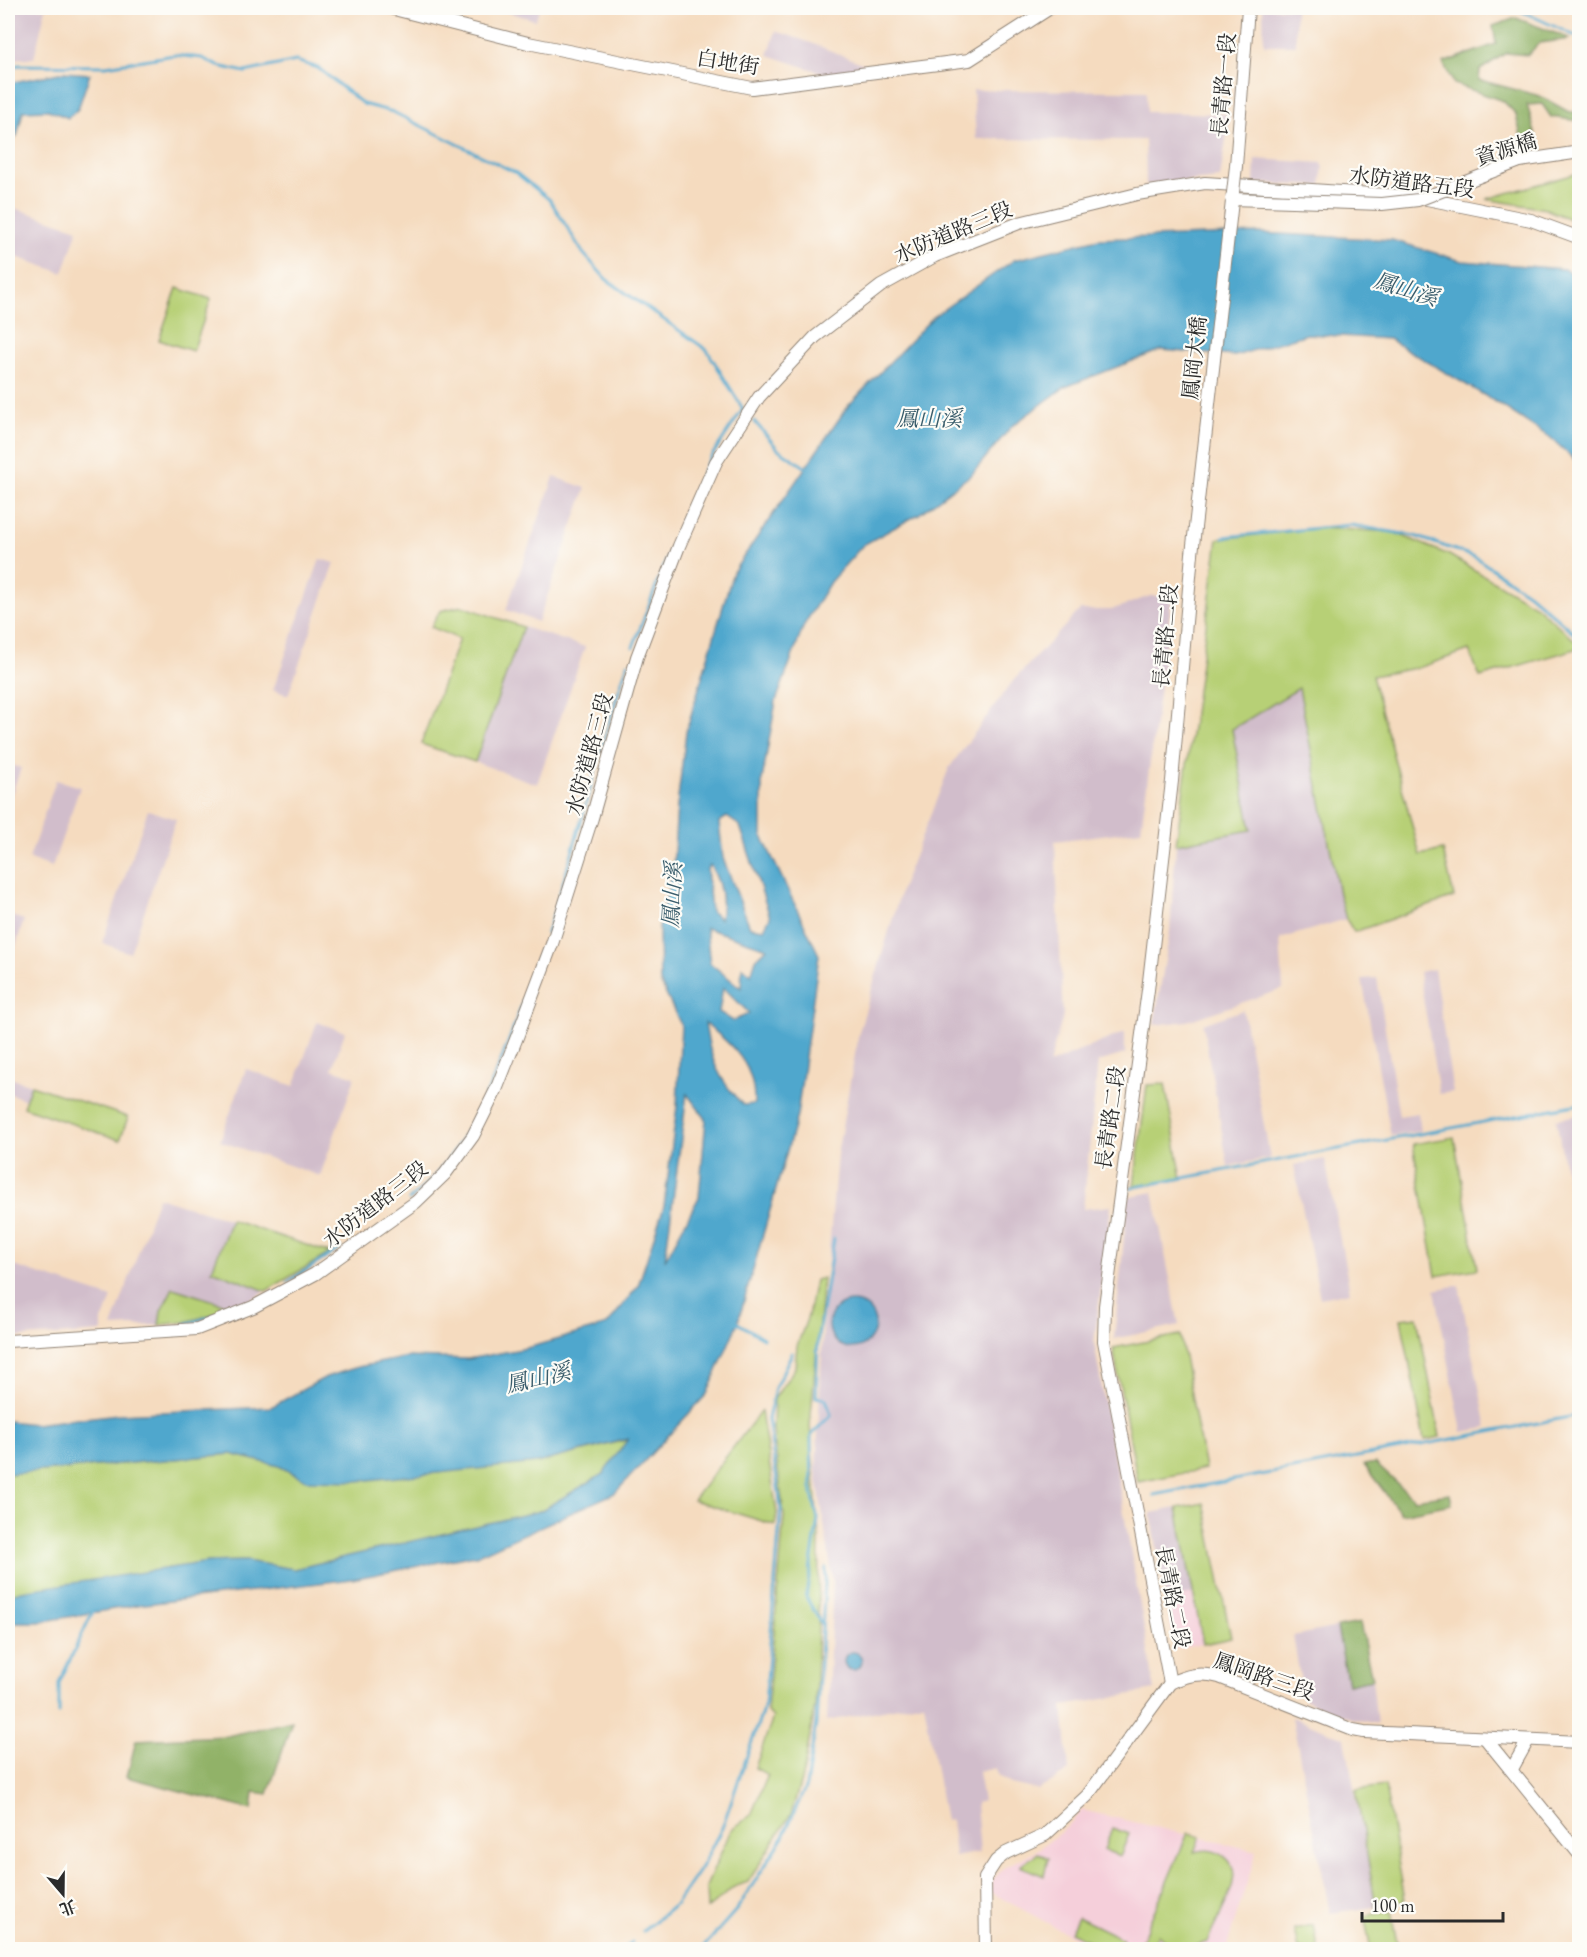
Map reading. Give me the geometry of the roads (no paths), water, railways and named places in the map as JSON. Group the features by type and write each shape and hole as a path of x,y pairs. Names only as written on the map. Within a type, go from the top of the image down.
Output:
{"street":[{"name":"白地街","path":"390,8 528,43 752,88 951,65 969,60 1050,8"},
{"name":"長青路一段","path":"1236,166 1248,8"},
{"name":"資源橋","path":"1232,199 1359,203 1418,200 1520,161 1580,152"},
{"name":"鳳岡大橋","path":"1192,554 1236,166"},
{"name":"水防道路三段","path":"8,1341 197,1329 253,1307 315,1274 416,1202 445,1174 466,1146 496,1090 552,944 592,818 621,707 653,613 716,462 759,397 815,337 881,286 935,256 1018,224 1137,194 1206,183 1235,184"},
{"name":"水防道路五段","path":"1235,184 1418,197 1531,220 1580,238"},
{"name":"長青路二段","path":"1170,1683 1104,1341 1105,1306 1148,990 1172,781 1192,554"},
{"name":"鳳岡路三段","path":"1170,1683 1188,1675 1207,1673 1353,1730 1580,1742"},
{"path":"986,1950 985,1878 996,1861 1006,1853 1045,1835 1086,1796 1170,1683"},
{"path":"1485,1738 1580,1855"},
{"path":"1512,1769 1528,1740"}],"water":[{"path":"64,72 90,74 78,109 68,118 48,110 23,111 17,136 8,143 8,83"},
{"name":"鳳山溪","path":"1260,233 1392,240 1462,261 1564,269 1579,277 1579,464 1551,438 1499,404 1389,339 1307,334 1235,356 1161,350 1065,387 1012,426 972,474 919,514 863,545 830,582 804,625 776,701 762,780 762,836 819,955 797,1116 738,1322 707,1394 615,1493 480,1554 352,1579 137,1605 39,1622 8,1622 8,1595 21,1591 208,1562 246,1561 294,1569 540,1511 603,1474 628,1439 537,1463 358,1481 306,1480 279,1466 231,1454 8,1474 8,1421 35,1424 118,1414 271,1407 326,1377 358,1367 408,1357 468,1359 527,1348 607,1325 638,1286 664,1206 677,1106 681,1025 660,982 659,928 673,867 677,806 686,732 733,572 848,406 934,316 1014,260 1098,239","holes":["727,817 740,826 770,917 764,929 750,927 723,858 719,822","710,865 720,890 722,904 720,919 711,911 707,869","706,928 767,948 756,959 751,974 742,967 741,988 710,963","723,987 749,1013 733,1021 719,1012","705,1023 734,1049 747,1067 751,1078 754,1104 743,1105 727,1086 716,1068","687,1094 706,1119 699,1197 665,1260"]},
{"path":"852,1302 868,1309 875,1325 868,1341 852,1348 836,1341 829,1325 836,1309"},
{"path":"853,1652 861,1657 862,1661 857,1669 853,1670 845,1665 844,1661 849,1653"}],"waterway":[{"path":"1521,11 1580,38"},
{"path":"8,68 18,65 106,66 174,55 202,58 218,66 245,72 296,61 318,68 363,104 393,112 516,173 550,200 583,253 606,279 707,350 743,409"},
{"path":"633,647 675,537 707,463 743,409"},
{"path":"754,421 778,449 808,469"},
{"path":"1223,537 1351,525 1415,536 1475,557 1529,594 1580,638"},
{"path":"547,933 628,663"},
{"path":"409,1200 436,1175 473,1121 499,1065 541,949"},
{"path":"1130,1188 1580,1104"},
{"path":"822,1625 806,1597 818,1519 812,1494 811,1435 831,1415 826,1399 816,1397 818,1336 834,1239"},
{"path":"288,1282 341,1248"},
{"path":"186,1324 214,1316"},
{"path":"736,1322 763,1338"},
{"path":"643,1931 676,1904 700,1869 722,1828 765,1704 781,1508 768,1419 775,1388 792,1353"},
{"path":"1154,1495 1580,1415"},
{"path":"701,1950 737,1909 781,1841 806,1786 816,1724 826,1568"},
{"path":"59,1713 59,1683 93,1611"},
{"path":"623,1950 632,1942"}]}
